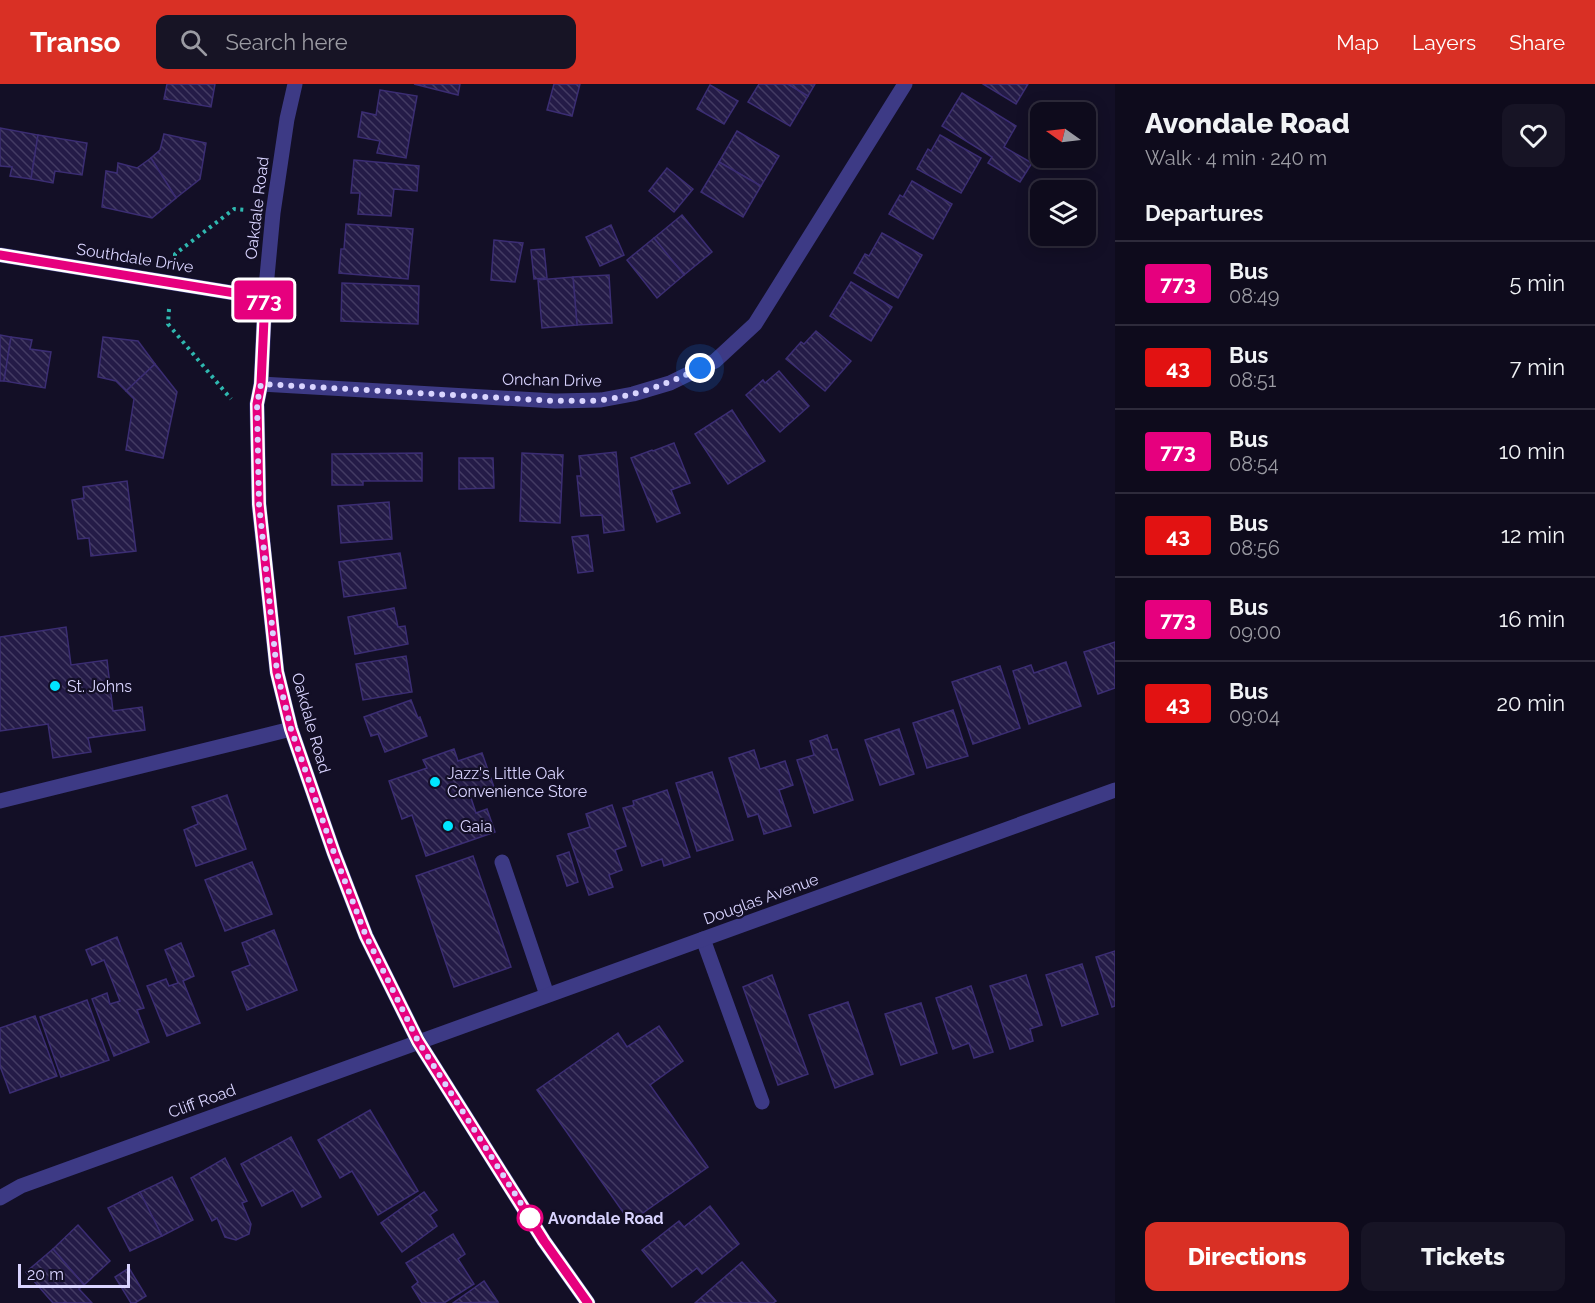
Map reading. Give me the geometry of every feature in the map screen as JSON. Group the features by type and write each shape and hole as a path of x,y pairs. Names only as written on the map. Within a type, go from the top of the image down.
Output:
{"street":[{"name":"Oakdale Road","path":"295,84 287,119 273,213 265,298 261,384 257,404 259,504 277,672 291,729 334,853 366,936 418,1041 539,1232 588,1303"},
{"name":"Onchan Drive","path":"261,384 555,401 601,400 633,394 670,383 715,361 755,324 905,84"},
{"name":"Southdale Drive","path":"0,255 265,298"},
{"path":"0,801 291,729"},
{"name":"Douglas Avenue","path":"418,1041 1115,790"},
{"path":"502,862 547,995"},
{"path":"703,939 762,1102"},
{"name":"Cliff Road","path":"0,1197 21,1186 418,1041"}],"building":[{"path":"167,84 215,84 211,107 164,99"},
{"path":"414,84 460,84 458,95"},
{"path":"554,84 580,84 572,116 547,110"},
{"path":"759,84 788,84 808,96 790,126 748,102"},
{"path":"788,84 815,84 808,96"},
{"path":"983,84 1028,84 1016,104"},
{"path":"710,85 738,101 724,124 697,109"},
{"path":"380,90 417,96 406,158 377,153 380,141 358,137 362,112 376,115"},
{"path":"962,93 1016,126 1004,147 1030,162 1030,166 1020,182 988,163 992,157 942,126"},
{"path":"0,128 38,135 31,179 10,176 12,167 0,166"},
{"path":"737,131 779,156 761,186 719,162"},
{"path":"164,134 206,143 200,179 176,198 151,158 160,150"},
{"path":"38,135 87,143 82,175 55,171 53,183 31,179"},
{"path":"940,135 981,158 961,193 917,169 928,149 931,151"},
{"path":"151,158 176,198 152,218 102,207 106,171 117,173 118,163 137,168"},
{"path":"354,160 419,166 417,191 394,189 391,216 358,214 360,193 351,193"},
{"path":"719,162 761,186 743,217 701,192"},
{"path":"667,168 693,189 674,212 649,191"},
{"path":"912,181 952,204 933,239 889,214 900,195 903,197"},
{"path":"682,215 712,252 684,275 654,238"},
{"path":"346,224 413,229 408,279 339,273"},
{"path":"611,225 624,255 600,266 586,237"},
{"path":"882,233 922,255 898,298 854,273 865,254 869,256"},
{"path":"654,238 684,275 657,298 627,260"},
{"path":"494,240 523,243 515,282 491,280"},
{"path":"544,249 547,278 534,279 531,250"},
{"path":"609,275 612,323 577,325 573,277"},
{"path":"573,277 577,325 542,328 538,280"},
{"path":"851,282 892,307 871,341 830,316"},
{"path":"342,283 419,286 418,324 341,321"},
{"path":"816,331 851,361 825,391 786,359 801,342 804,344"},
{"path":"0,335 11,337 4,381 0,381"},
{"path":"11,337 32,340 30,349 51,352 45,388 4,381"},
{"path":"103,337 138,341 155,364 126,391 116,381 98,377"},
{"path":"155,364 177,392 163,458 126,450 134,399 126,391"},
{"path":"779,371 809,406 780,432 746,395 763,380 765,383"},
{"path":"732,410 765,461 728,484 695,434"},
{"path":"674,443 690,483 671,490 680,513 657,522 631,458"},
{"path":"616,452 624,530 604,533 602,515 581,516 577,476 581,476 579,456"},
{"path":"422,453 422,481 363,481 363,485 332,485 332,454"},
{"path":"522,453 563,455 560,523 520,521"},
{"path":"459,458 493,458 494,488 459,489"},
{"path":"127,481 136,551 91,556 89,538 78,539 72,500 84,498 83,487"},
{"path":"389,502 392,539 341,543 338,506"},
{"path":"588,535 593,571 578,573 572,537"},
{"path":"400,553 406,588 344,597 339,562"},
{"path":"394,608 398,627 405,626 408,644 355,654 348,617"},
{"name":"St. Johns","path":"66,627 71,665 107,660 113,711 142,707 145,730 88,738 91,752 53,758 48,724 0,731 0,637"},
{"path":"1115,642 1115,688 1098,694 1084,652"},
{"path":"406,656 412,692 363,700 356,664"},
{"path":"1066,662 1081,706 1029,724 1013,671 1031,665 1034,673"},
{"path":"1000,666 1020,728 973,744 952,682"},
{"path":"411,700 427,736 385,752 378,734 371,736 364,717"},
{"path":"953,710 968,756 927,768 913,723"},
{"path":"899,729 914,774 880,785 865,740"},
{"path":"827,735 832,750 837,749 853,800 814,813 797,760 814,755 810,741"},
{"path":"454,749 458,761 482,753 494,787 470,795 476,813 487,809 495,832 426,856 412,815 402,819 389,781 427,768 423,760"},
{"path":"754,750 760,769 785,761 793,785 779,790 791,826 764,834 758,814 748,817 729,758"},
{"path":"712,772 733,840 697,851 676,783"},
{"path":"667,790 690,857 664,866 662,859 642,866 623,808 634,805 633,801"},
{"path":"227,795 246,849 196,866 184,830 198,824 192,807"},
{"path":"612,805 626,846 615,850 622,870 609,875 613,887 589,895 568,834 590,827 586,814"},
{"path":"569,852 578,882 567,886 557,856"},
{"path":"473,856 511,967 454,987 416,876"},
{"path":"252,862 272,914 225,931 205,880"},
{"path":"274,930 297,990 247,1010 232,972 250,965 242,943"},
{"path":"117,937 144,1008 137,1010 149,1042 114,1056 92,999 107,993 110,1004 120,1001 104,960 92,965 86,950"},
{"path":"181,943 194,976 183,981 200,1023 167,1036 147,986 166,979 169,986 178,983 165,950"},
{"path":"1115,951 1115,1006 1112,1007 1096,957"},
{"path":"1082,964 1098,1014 1062,1026 1046,975"},
{"path":"772,975 808,1074 778,1085 743,987"},
{"path":"1026,975 1042,1025 1030,1029 1033,1041 1010,1049 990,986"},
{"path":"971,986 993,1052 974,1058 969,1043 953,1049 936,998"},
{"path":"87,1000 109,1060 61,1077 40,1017"},
{"path":"848,1002 873,1074 835,1088 809,1015"},
{"path":"921,1003 937,1053 901,1065 885,1014"},
{"path":"35,1016 57,1076 10,1093 0,1066 0,1028"},
{"path":"659,1026 683,1061 650,1085 708,1167 630,1222 537,1090 618,1033 627,1047"},
{"path":"370,1110 418,1191 378,1215 352,1171 340,1178 318,1140"},
{"path":"291,1137 321,1197 302,1207 293,1190 262,1206 241,1164"},
{"path":"225,1158 247,1201 242,1203 251,1224 249,1234 236,1240 225,1237 217,1218 212,1221 191,1178"},
{"path":"172,1177 193,1220 162,1236 140,1192"},
{"path":"140,1192 162,1236 130,1251 108,1208"},
{"path":"424,1192 437,1210 430,1215 437,1226 402,1252 381,1223"},
{"path":"710,1206 739,1244 702,1274 697,1268 672,1287 642,1250 679,1221 684,1227"},
{"path":"78,1225 110,1261 84,1285 53,1249"},
{"path":"453,1234 465,1254 458,1259 474,1284 444,1303 422,1303 412,1287 418,1282 406,1263"},
{"path":"53,1249 84,1285 79,1289 92,1303 53,1303 26,1272"},
{"path":"742,1262 776,1301 773,1303 695,1303"},
{"path":"129,1268 146,1296 135,1303 131,1303 115,1277"},
{"path":"484,1281 498,1302 453,1303"}],"bus line":[{"name":"773","path":"0,255 265,298 261,384 257,404 259,504 277,672 291,729 334,853 366,936 418,1041 544,1241 588,1303"}],"place":[{"name":"St. Johns","path":"55,686"},
{"name":"Jazz's Little Oak Convenience Store","path":"435,782"},
{"name":"Gaia","path":"448,826"},
{"name":"Avondale Road","path":"530,1218"}],"route":[{"path":"530,1218 534,1224 418,1041 366,936 334,853 291,729 277,672 259,504 257,404 261,384 555,401 601,400 633,394 670,383 700,368"}]}
